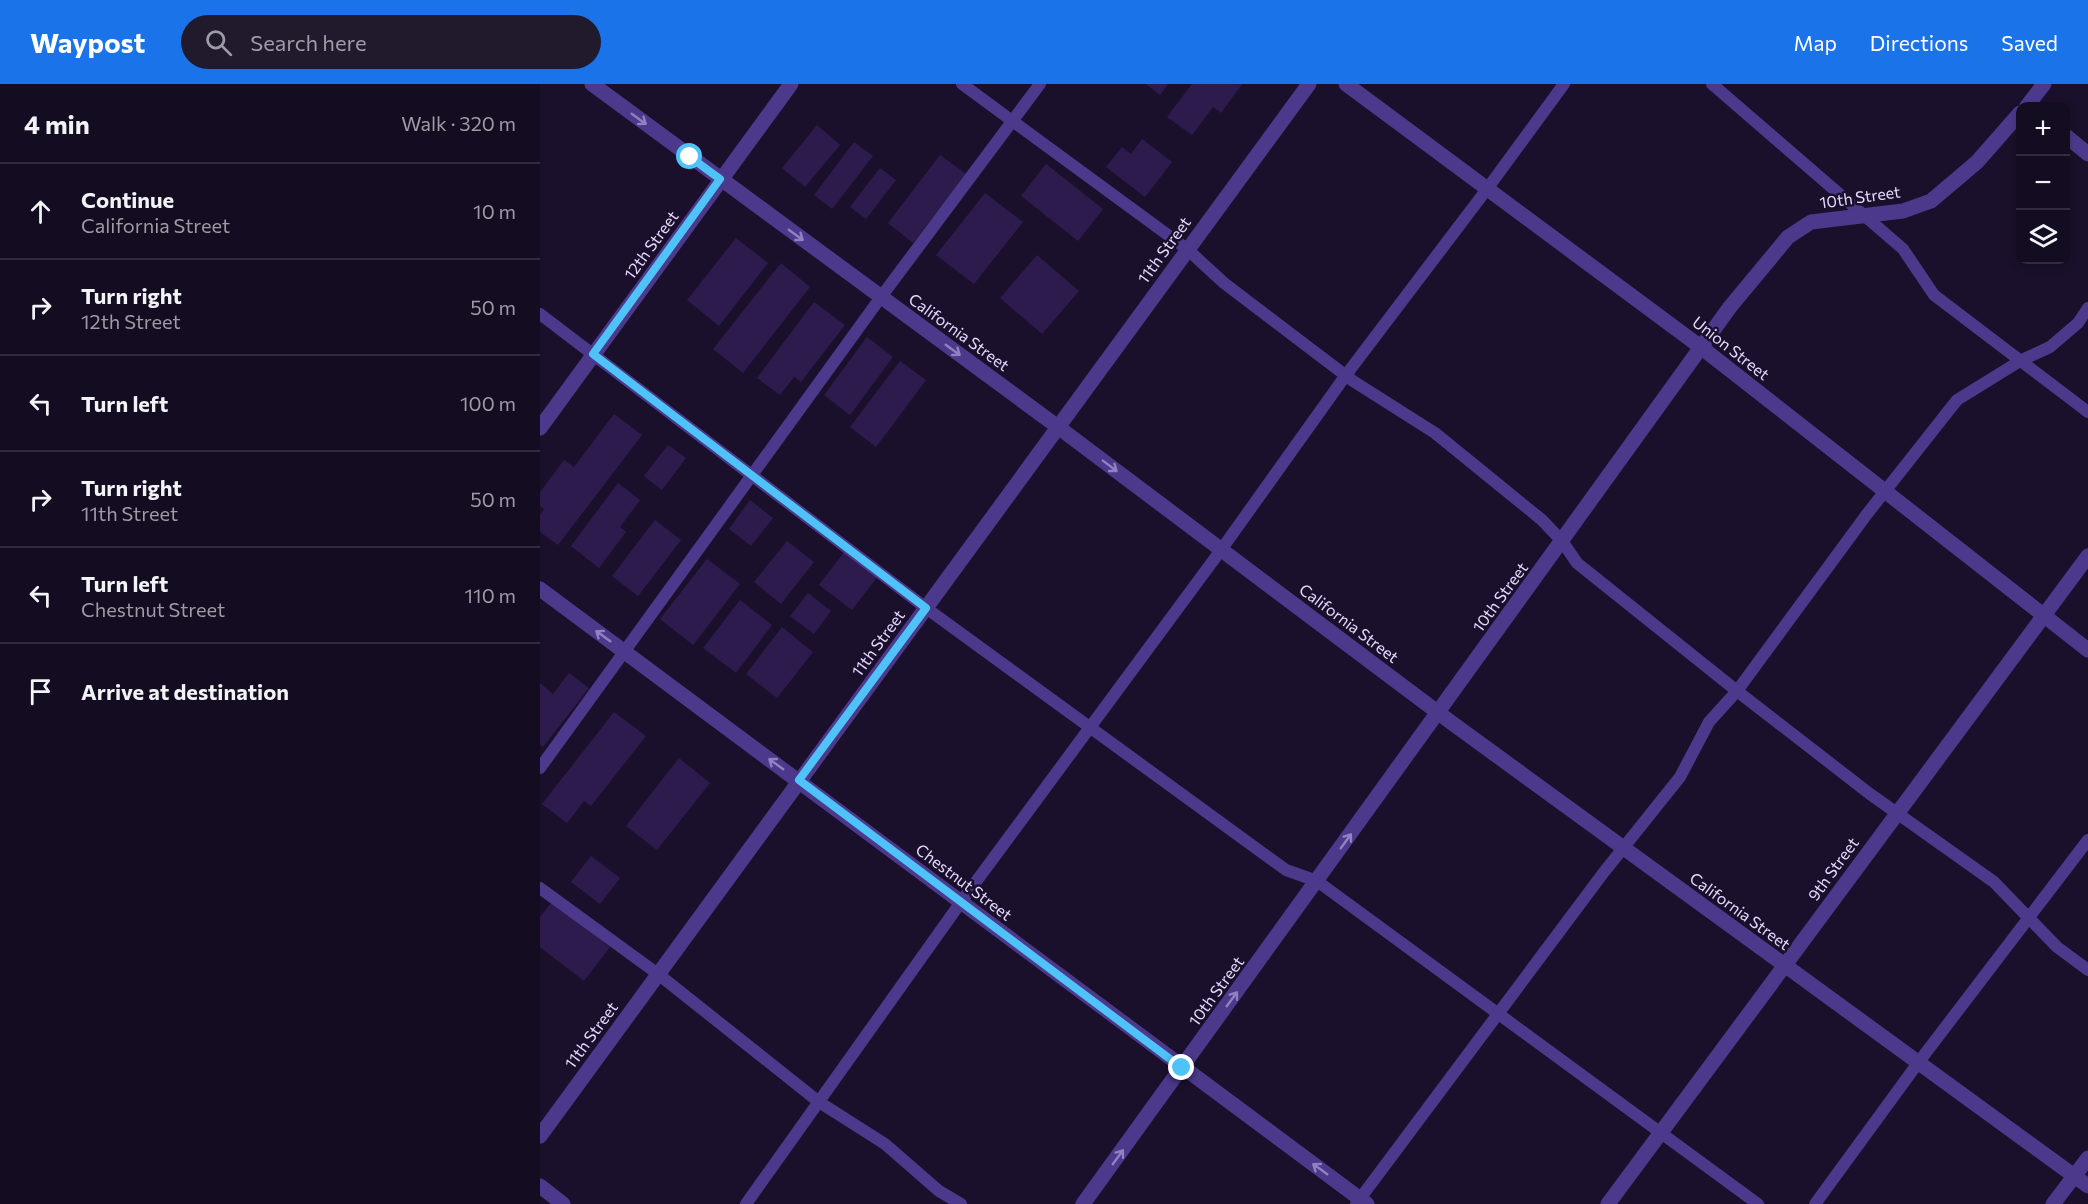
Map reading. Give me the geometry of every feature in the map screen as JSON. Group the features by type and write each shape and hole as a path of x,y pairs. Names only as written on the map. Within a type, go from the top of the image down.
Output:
{"street":[{"name":"California Street","path":"592,84 1058,427 1438,713 2088,1186"},
{"name":"12th Street","path":"540,428 791,84"},
{"name":"11th Street","path":"540,1136 1308,84"},
{"name":"Union Street","path":"1346,84 1702,348 2088,650"},
{"path":"2030,102 2044,84"},
{"name":"10th Street","path":"1083,1204 1730,307 1788,237 1811,222 1903,211 1931,201 1977,162 2016,118"},
{"path":"2070,139 2088,154"},
{"name":"9th Street","path":"1608,1204 2088,556"},
{"name":"Chestnut Street","path":"540,589 799,780 1361,1202"},
{"path":"2053,1204 2088,1158"},
{"path":"540,1186 563,1204"}],"lane":[{"path":"962,84 1188,249 1224,283 1346,375 1435,433 1542,520 1562,541 1577,563 1737,692 1896,814 1994,882 2057,947 2088,970"},
{"path":"540,768 881,297 1040,84"},
{"path":"746,1204 961,902 1091,728 1346,375 1564,84"},
{"path":"1712,84 1903,249 1934,296 2088,412"},
{"path":"1361,1202 1498,1014 1623,848 1680,777 1709,722 1737,692 1885,491 1957,400 2020,361 2050,347 2078,323 2088,308"},
{"path":"540,314 926,608 1287,870 1317,881 1758,1204"},
{"path":"1815,1204 1918,1063 2088,840"},
{"path":"540,888 658,974 819,1102 885,1144 939,1191 961,1204"}],"building":[{"path":"1146,84 1168,84 1160,95"},
{"path":"1192,84 1242,84 1221,113 1213,107 1192,135 1167,117"},
{"path":"817,125 840,145 805,187 782,168"},
{"path":"1142,139 1172,162 1145,197 1106,167 1122,147 1131,154"},
{"path":"854,142 873,156 832,209 814,195"},
{"path":"940,155 966,174 913,243 888,223"},
{"path":"1046,164 1103,209 1078,241 1021,196"},
{"path":"880,168 896,180 866,219 850,207"},
{"path":"985,193 1023,222 974,284 936,255"},
{"path":"736,238 768,263 719,326 687,300"},
{"path":"1037,255 1079,291 1042,334 1000,298"},
{"path":"781,263 810,287 743,373 713,349"},
{"path":"814,302 845,325 801,382 794,377 780,395 757,378"},
{"path":"867,337 893,357 850,415 824,395"},
{"path":"900,361 926,380 876,447 850,427"},
{"path":"614,414 642,435 558,545 540,532 540,515 544,509 540,506 540,492 564,460 574,467"},
{"path":"668,445 686,458 662,490 644,476"},
{"path":"618,483 640,500 620,527 626,532 599,568 571,546"},
{"path":"750,500 773,518 751,546 729,529"},
{"path":"655,520 681,540 638,596 612,576"},
{"path":"787,541 814,562 781,604 754,582"},
{"path":"845,551 878,576 852,610 819,585"},
{"path":"707,559 740,584 693,645 660,619"},
{"path":"808,593 831,611 814,634 790,616"},
{"path":"740,600 772,625 736,673 703,648"},
{"path":"782,627 813,652 777,698 746,674"},
{"path":"569,673 589,688 543,747 540,745 540,683 553,694"},
{"path":"614,712 646,736 591,806 584,801 567,823 542,804"},
{"path":"679,758 710,783 657,850 626,826"},
{"path":"591,856 620,878 600,904 571,882"},
{"path":"552,902 610,947 584,981 540,947 540,917"}],"route":[{"path":"690,157 720,179 593,354 926,608 799,780 1182,1068"}]}
